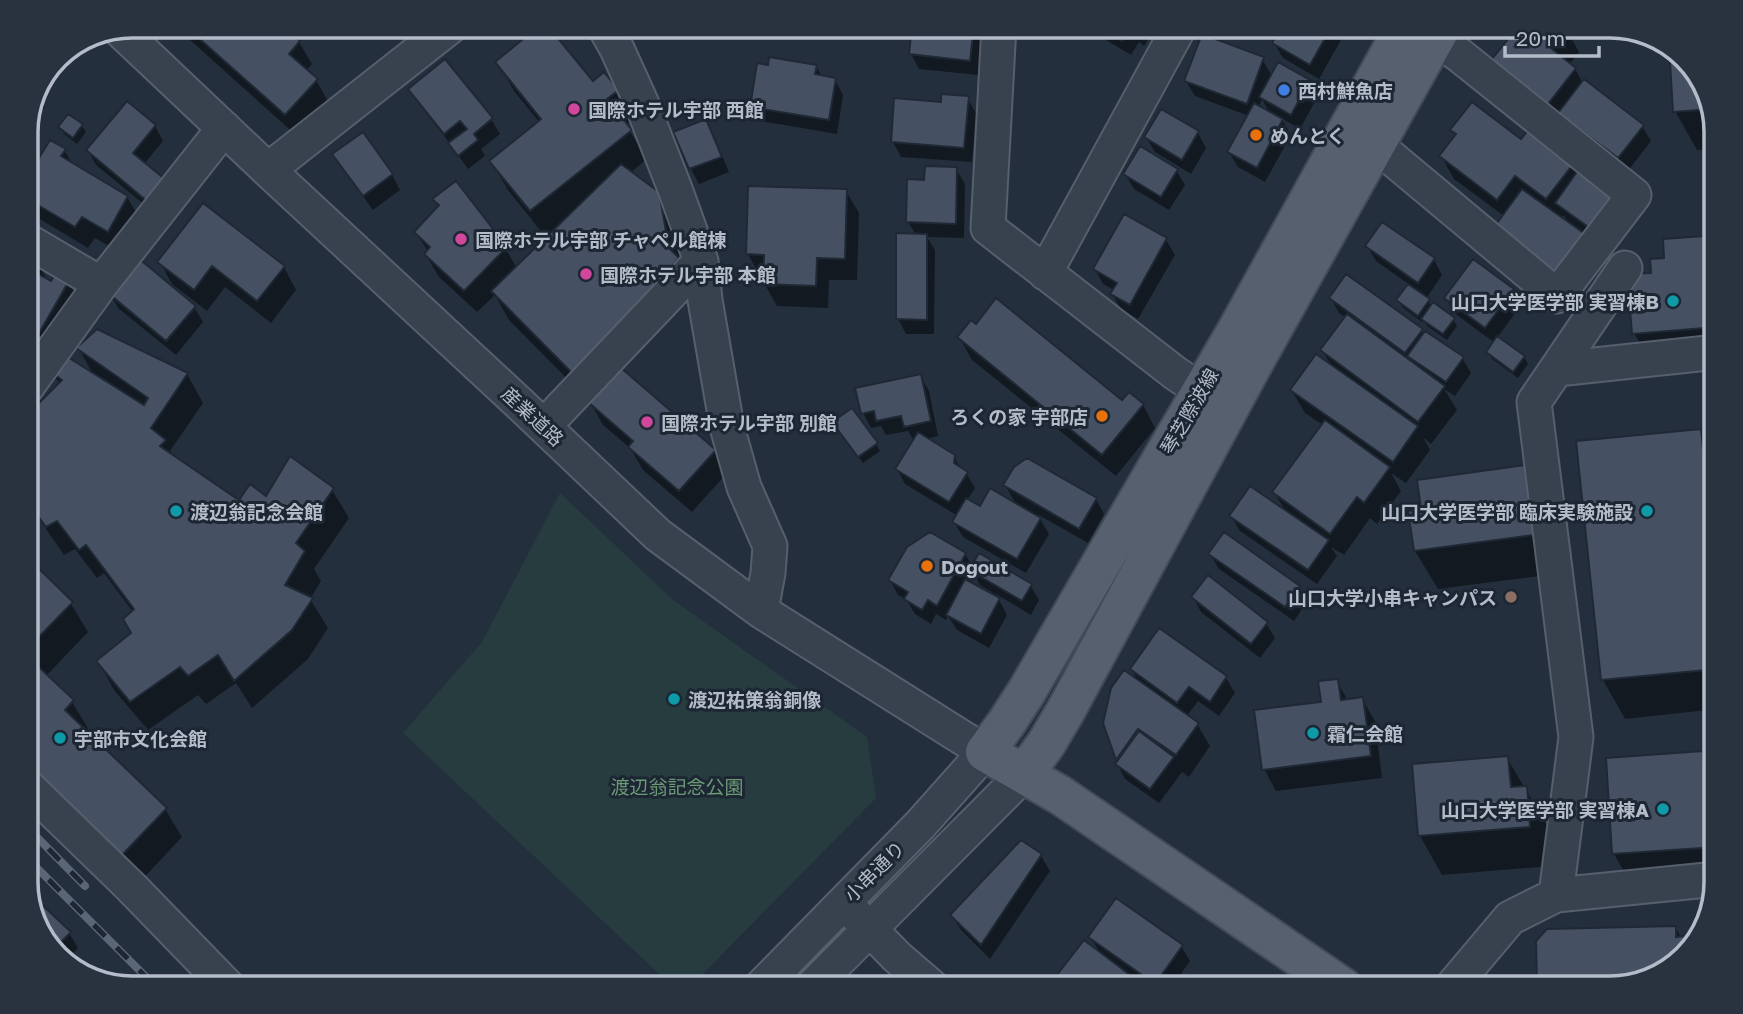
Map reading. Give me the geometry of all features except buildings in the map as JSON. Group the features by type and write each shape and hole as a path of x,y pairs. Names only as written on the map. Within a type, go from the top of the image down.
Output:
{"main road":[{"name":"琴芝際波線","path":"1024,774 1065,712 1214,400 1237,330 1419,38"},
{"name":"琴芝際波線","path":"985,752 1027,691 1376,145 1421,38"},
{"path":"985,752 1060,795 1326,976"}],"street":[{"name":"産業道路","path":"129,38 658,536 761,611 985,752"},
{"path":"268,170 436,38"},
{"path":"611,38 641,102 701,261 727,427 744,487 770,547 761,611"},
{"path":"998,38 988,228 1214,400"},
{"path":"1045,273 1173,38"},
{"path":"1376,145 1557,296 1634,195 1437,38"},
{"path":"39,369 100,284 225,128"},
{"path":"39,248 100,284"},
{"path":"544,426 701,261"},
{"path":"1556,895 1576,737 1534,402 1625,268"},
{"path":"1556,369 1704,353"},
{"name":"小串通り","path":"772,976 920,825 985,752"},
{"path":"823,976 1024,774"},
{"path":"39,798 217,976"},
{"path":"1461,976 1510,918 1556,895 1704,880"},
{"path":"843,902 919,976"}],"green space":[{"name":"渡辺翁記念公園","path":"560,493 673,600 867,737 876,798 701,976 661,976 403,733 482,642"}],"railway":[{"path":"39,839 85,886"},
{"path":"39,870 145,976"}],"place":[{"name":"西村鮮魚店","path":"1284,90"},
{"name":"国際ホテル宇部 西館","path":"574,109"},
{"name":"めんとく","path":"1256,135"},
{"name":"国際ホテル宇部 チャペル館棟","path":"461,239"},
{"name":"国際ホテル宇部 本館","path":"586,274"},
{"name":"山口大学医学部 実習棟B","path":"1673,301"},
{"name":"ろくの家 宇部店","path":"1102,416"},
{"name":"国際ホテル宇部 別館","path":"647,422"},
{"name":"渡辺翁記念会館","path":"176,511"},
{"name":"山口大学医学部 臨床実験施設","path":"1647,511"},
{"name":"Dogout","path":"927,566"},
{"name":"山口大学小串キャンパス","path":"1511,597"},
{"name":"渡辺祐策翁銅像","path":"674,699"},
{"name":"霜仁会館","path":"1313,733"},
{"name":"宇部市文化会館","path":"60,738"},
{"name":"山口大学医学部 実習棟A","path":"1663,809"}]}
